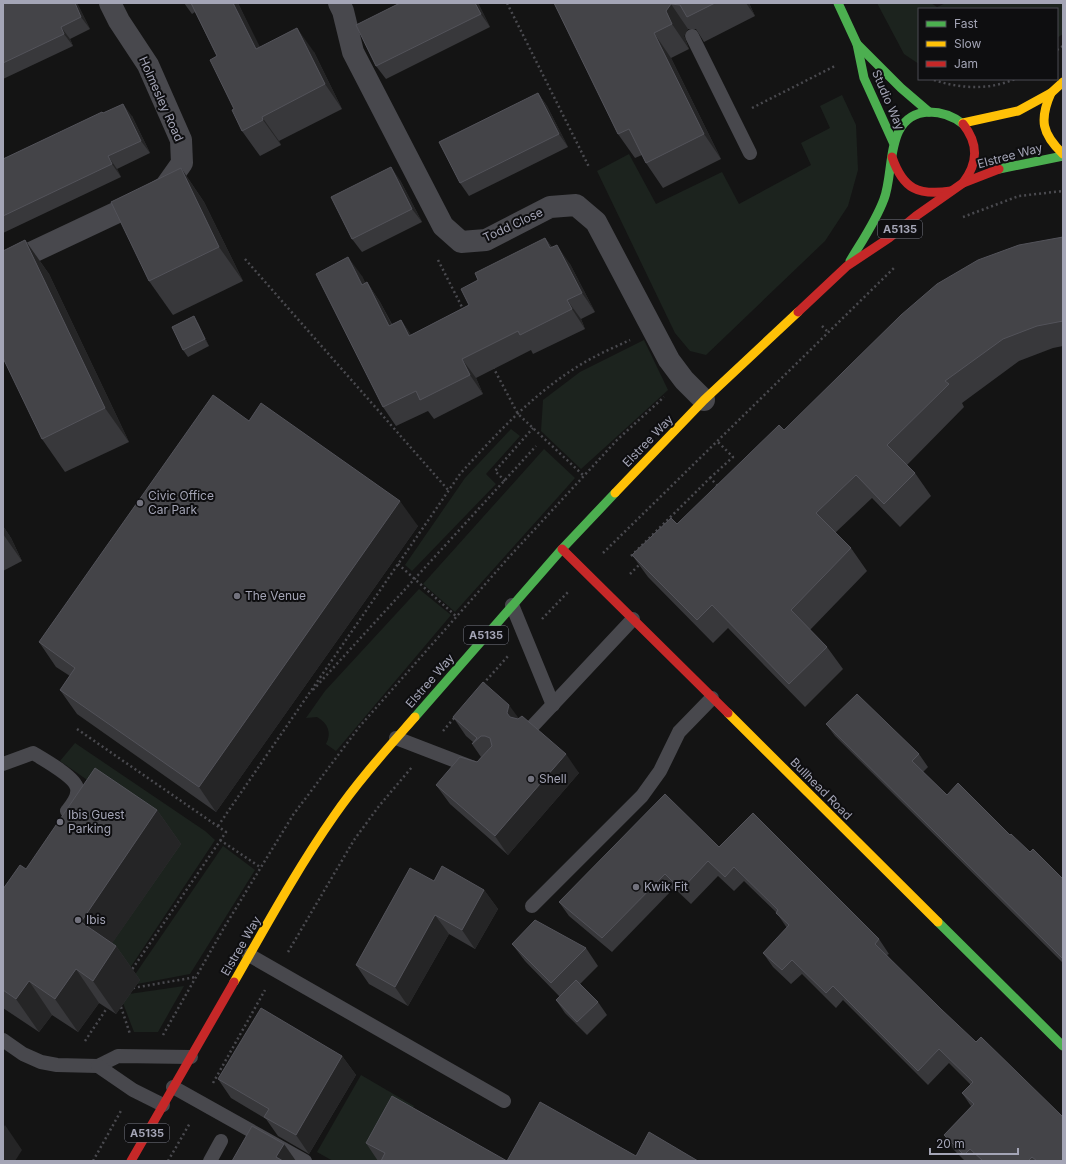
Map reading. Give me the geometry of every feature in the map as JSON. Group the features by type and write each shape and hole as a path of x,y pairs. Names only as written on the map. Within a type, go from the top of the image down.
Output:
{"main road":[{"name":"Studio Way","path":"838,3 857,44 864,78 893,142"},
{"name":"Studio Way","path":"857,44 881,66 911,98 929,112"},
{"name":"Elstree Way","path":"963,123 1018,111 1051,93 1063,82"},
{"name":"Elstree Way","path":"1051,93 1043,112 1045,132 1052,144 1063,155"},
{"name":"Elstree Way","path":"847,266 887,192 893,142 904,124 915,116 929,112 944,112 963,123 974,142 975,158 971,172 963,183"},
{"name":"Elstree Way","path":"131,1161 314,845 350,794 396,738 562,549 704,400 847,266 889,238 963,183 990,171 1063,155"},
{"name":"Elstree Way","path":"892,157 896,172 905,184 919,192 934,195 951,191"},
{"name":"Bullhead Road","path":"562,549 1063,1046"}],"street":[{"name":"Holmesley Road","path":"3,266 141,201 165,186 182,162 181,140 148,65 119,21 110,3"},
{"name":"Todd Close","path":"339,3 343,11 353,52 442,226 461,242 486,240 550,207 576,205 596,222 669,360 684,380 704,400"}],"lane":[{"path":"692,36 750,153"},
{"path":"512,605 553,705"},
{"path":"529,730 634,619"},
{"path":"532,906 642,796 660,771 679,732 712,698"},
{"path":"396,738 488,773"},
{"path":"3,764 33,752 74,781 77,789 76,799 59,823"},
{"path":"249,955 504,1100"},
{"path":"3,1040 23,1054 41,1062 57,1065 98,1066 118,1056 191,1056"},
{"path":"98,1066 133,1090 163,1105"},
{"path":"173,1087 305,1161"},
{"path":"210,1161 221,1141"}],"path":[{"path":"507,3 589,167"},
{"path":"732,118 837,65"},
{"path":"936,80 953,85 975,88 1004,84 1013,80"},
{"path":"960,218 1019,196 1063,191"},
{"path":"245,259 449,491"},
{"path":"438,260 467,316"},
{"path":"478,690 586,574 606,550 899,264"},
{"path":"218,826 460,474 518,414 580,365 652,328"},
{"path":"492,365 518,414 584,476"},
{"path":"617,440 684,380"},
{"path":"505,480 495,471 533,428"},
{"path":"631,556 732,457 718,442"},
{"path":"306,698 536,446"},
{"path":"710,478 718,486 713,492"},
{"path":"630,574 646,557"},
{"path":"398,564 456,616"},
{"path":"168,1161 354,840 379,806 458,714"},
{"path":"78,729 226,832 130,973"},
{"path":"220,840 260,867"},
{"path":"133,988 196,977"},
{"path":"121,1007 130,1034"},
{"path":"85,1041 107,1008"},
{"path":"93,1161 121,1111"}],"shaded area":[{"path":"877,3 931,3 937,7 946,3 1063,3 1063,34 1058,37 1058,8 918,8 918,63 904,54"},
{"path":"842,95 856,125 858,170 848,206 825,241 706,355 690,351 675,333 597,171 629,154 656,204 722,172 739,204 811,165 801,143 830,128 820,106"},
{"path":"644,340 668,390 581,469 541,431 543,400 580,372"},
{"path":"511,429 520,436 486,474 496,484 412,571 405,565 465,478"},
{"path":"544,449 575,478 455,612 423,584"},
{"path":"419,589 451,615 336,751 326,744 329,732 324,722 317,717 306,718 325,691"},
{"path":"75,743 205,831 215,840 128,971 104,955 116,800 60,761"},
{"path":"223,846 255,870 190,974 137,984 134,976"},
{"path":"184,986 158,1032 134,1032 123,1003 129,994"},
{"path":"361,1075 414,1106 383,1161 333,1161 317,1152"}],"building":[{"path":"3,3 75,3 81,17 61,27 64,34 3,63"},
{"path":"191,3 233,3 256,49 297,28 325,84 262,117 263,120 242,131 232,110 234,109 210,60 217,56"},
{"path":"400,3 475,3 481,14 376,66 356,25"},
{"path":"554,3 715,3 687,17 680,5 671,4 666,11 672,24 654,33 704,134 646,163 629,129 618,134"},
{"path":"538,93 559,134 460,183 439,142"},
{"path":"123,104 141,141 108,156 112,164 3,216 3,159 102,112 103,113"},
{"path":"391,167 412,209 352,239 331,197"},
{"path":"181,168 219,247 149,281 111,202"},
{"path":"1063,237 1063,321 1037,326 1003,339 945,381 949,384 887,445 915,473 884,504 856,475 816,513 851,548 791,610 827,647 789,684 712,605 697,620 632,555 671,518 677,524 779,425 784,430 901,315 937,284 978,260 1019,245"},
{"path":"545,238 550,248 557,245 582,293 567,300 572,309 520,335 518,331 462,359 470,375 420,400 416,391 383,407 316,274 348,257 362,285 367,282 389,326 401,320 409,336 469,305 461,289 478,280 475,273"},
{"path":"25,240 105,408 42,439 3,358 3,251"},
{"path":"194,316 205,339 183,350 172,327"},
{"name":"The Venue","path":"213,395 249,421 261,403 400,501 199,787 60,690 75,668 39,642"},
{"name":"Shell","path":"483,682 509,705 507,713 510,717 518,719 522,716 566,754 495,836 436,785 460,757 477,762 492,746 490,738 485,736 481,736 472,744 477,738 453,717"},
{"path":"857,694 919,754 912,761 947,795 958,783 1010,835 1011,834 1030,852 1033,849 1063,879 1063,959 826,724"},
{"path":"95,768 157,810 81,922 116,946 93,981 76,969 55,999 29,981 16,999 3,990 3,889 20,865 26,869"},
{"path":"665,794 719,847 753,813 879,939 875,944 941,1009 976,1042 981,1037 1063,1117 1063,1161 1037,1161 1032,1157 1028,1161 983,1161 970,1149 964,1155 944,1135 974,1104 962,1093 973,1082 939,1049 918,1071 833,986 826,993 792,960 782,970 763,953 789,925 776,913 778,910 734,867 725,877 708,861 681,890 665,874 602,938 559,902"},
{"path":"442,866 484,890 462,930 435,915 395,987 356,965 410,868 434,881"},
{"path":"535,920 586,948 551,983 512,944"},
{"path":"576,980 598,1002 577,1022 556,1000"},
{"path":"261,1008 342,1056 296,1135 264,1117 269,1109 218,1079"},
{"path":"392,1096 507,1161 381,1161 385,1153 366,1143"},
{"path":"540,1102 636,1156 649,1132 698,1161 507,1161"},
{"path":"252,1126 284,1144 276,1157 283,1161 232,1161"}],"traffic: fast":[{"path":"838,3 857,44 864,78 893,142"},
{"path":"857,44 901,88 929,112"},
{"path":"850,261 881,207 887,187 894,146 898,133 905,122 915,115 929,112 947,115 963,124"},
{"path":"999,169 1063,156"},
{"path":"415,717 562,549 615,493"},
{"path":"938,922 1063,1046"}],"traffic: slow":[{"path":"963,123 1018,111 1051,93 1063,82"},
{"path":"1051,93 1045,111 1045,126 1051,140 1063,154"},
{"path":"615,493 704,400 798,312"},
{"path":"728,713 938,922"},
{"path":"234,982 320,836 343,803 383,753 415,717"}],"traffic: jam":[{"path":"963,124 972,139 975,154 972,168 963,183"},
{"path":"892,157 901,177 913,188 929,192 951,191"},
{"path":"798,312 847,266 889,238 916,216 963,183 999,169"},
{"path":"562,549 728,713"},
{"path":"131,1161 234,982"}],"place":[{"name":"Civic Office Car Park","path":"140,503"},
{"name":"The Venue","path":"237,596"},
{"name":"Shell","path":"531,779"},
{"name":"Ibis Guest Parking","path":"60,822"},
{"name":"Kwik Fit","path":"636,887"},
{"name":"Ibis","path":"78,920"}]}
